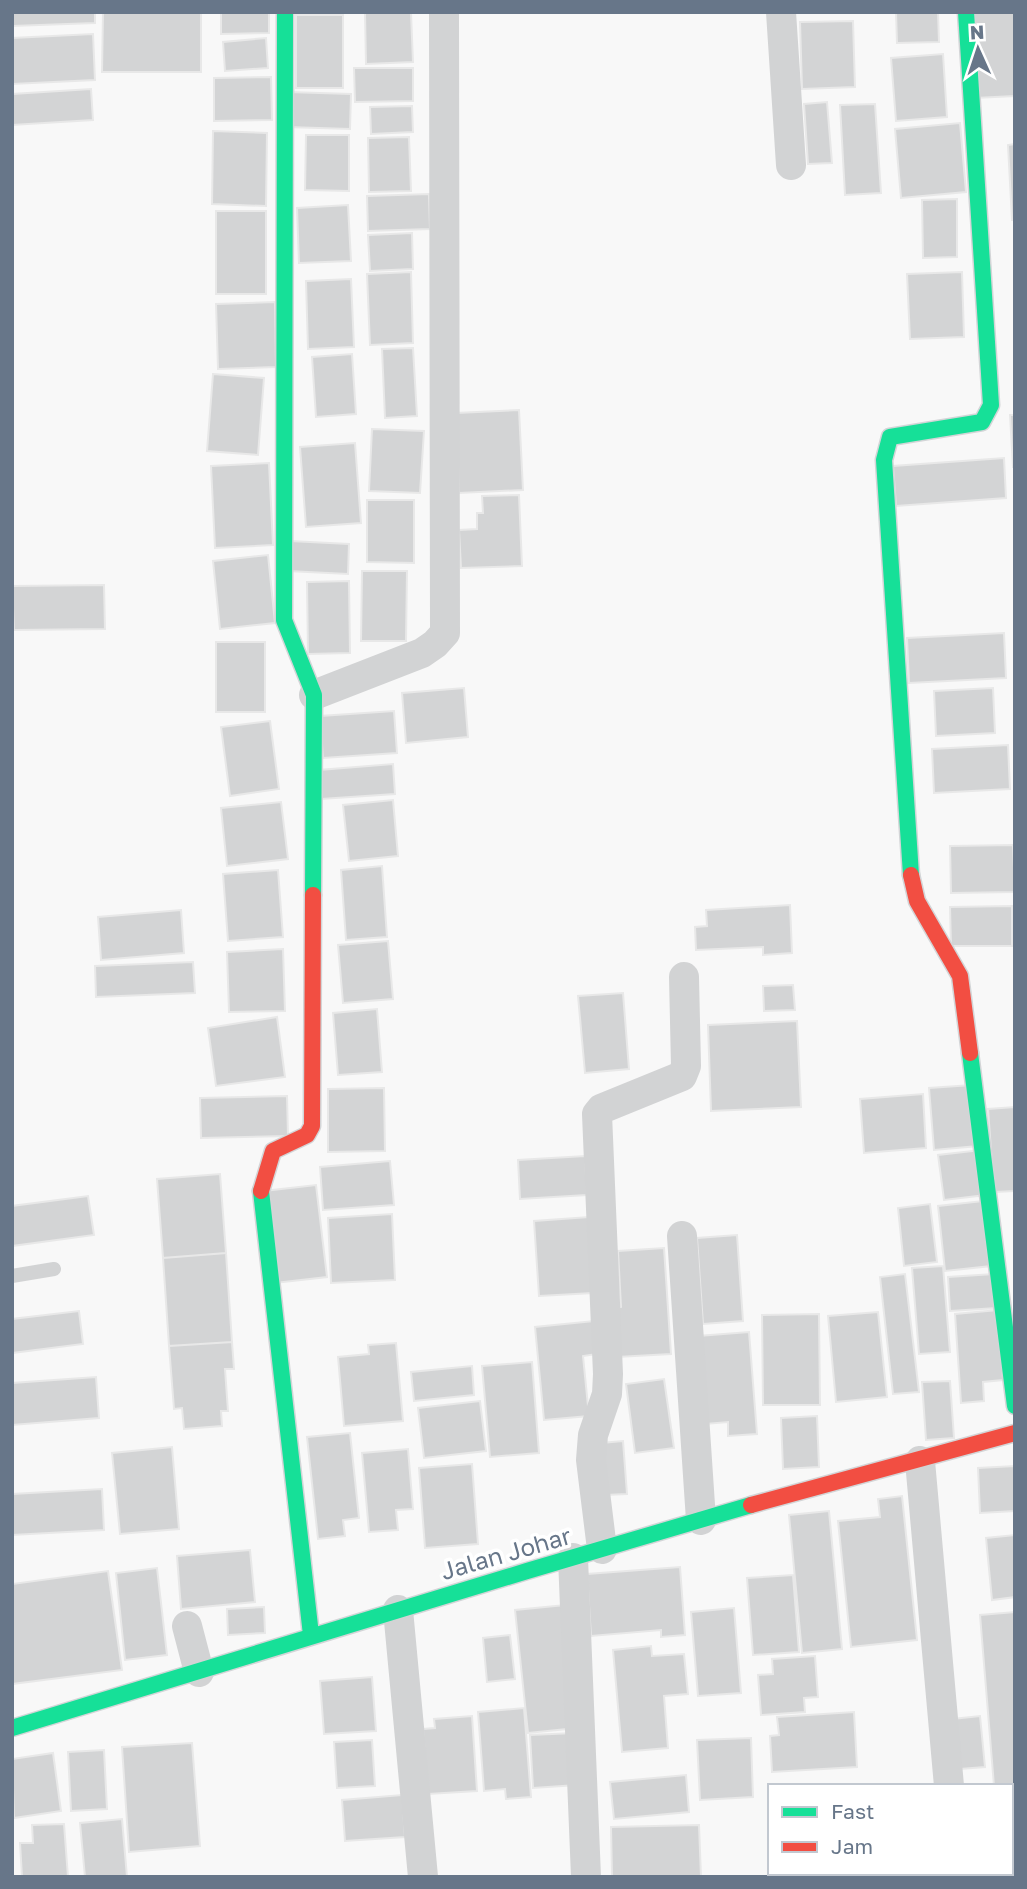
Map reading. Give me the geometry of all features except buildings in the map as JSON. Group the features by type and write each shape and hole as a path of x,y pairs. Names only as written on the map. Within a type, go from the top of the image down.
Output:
{"street":[{"path":"285,12 284,620 314,695 312,1126 307,1135 274,1151 261,1189 311,1635"},
{"path":"314,695 422,653 435,645 445,634 444,12"},
{"path":"781,12 791,165"},
{"path":"966,12 991,405 982,422 890,437 884,460 910,870 917,901 960,976 1015,1406"},
{"path":"602,1549 591,1460 593,1435 607,1394 608,1374 597,1114 601,1109 682,1076 686,1066 684,977"},
{"path":"682,1236 701,1520"},
{"name":"Jalan Johar","path":"12,1728 311,1635 602,1549 1015,1433"},
{"path":"920,1461 949,1784"},
{"path":"573,1558 586,1877"},
{"path":"398,1610 423,1877"},
{"path":"187,1626 199,1672"}],"lane":[{"path":"12,1276 54,1269"}],"traffic: fast":[{"path":"285,12 284,620 314,695 313,895"},
{"path":"911,875 884,460 890,437 982,422 991,405 966,12"},
{"path":"970,1053 1015,1406"},
{"path":"261,1191 311,1635"},
{"path":"12,1728 751,1505"}],"traffic: jam":[{"path":"911,875 917,901 960,976 970,1053"},
{"path":"261,1191 273,1151 307,1135 312,1126 313,895"},
{"path":"751,1505 1015,1433"}]}
